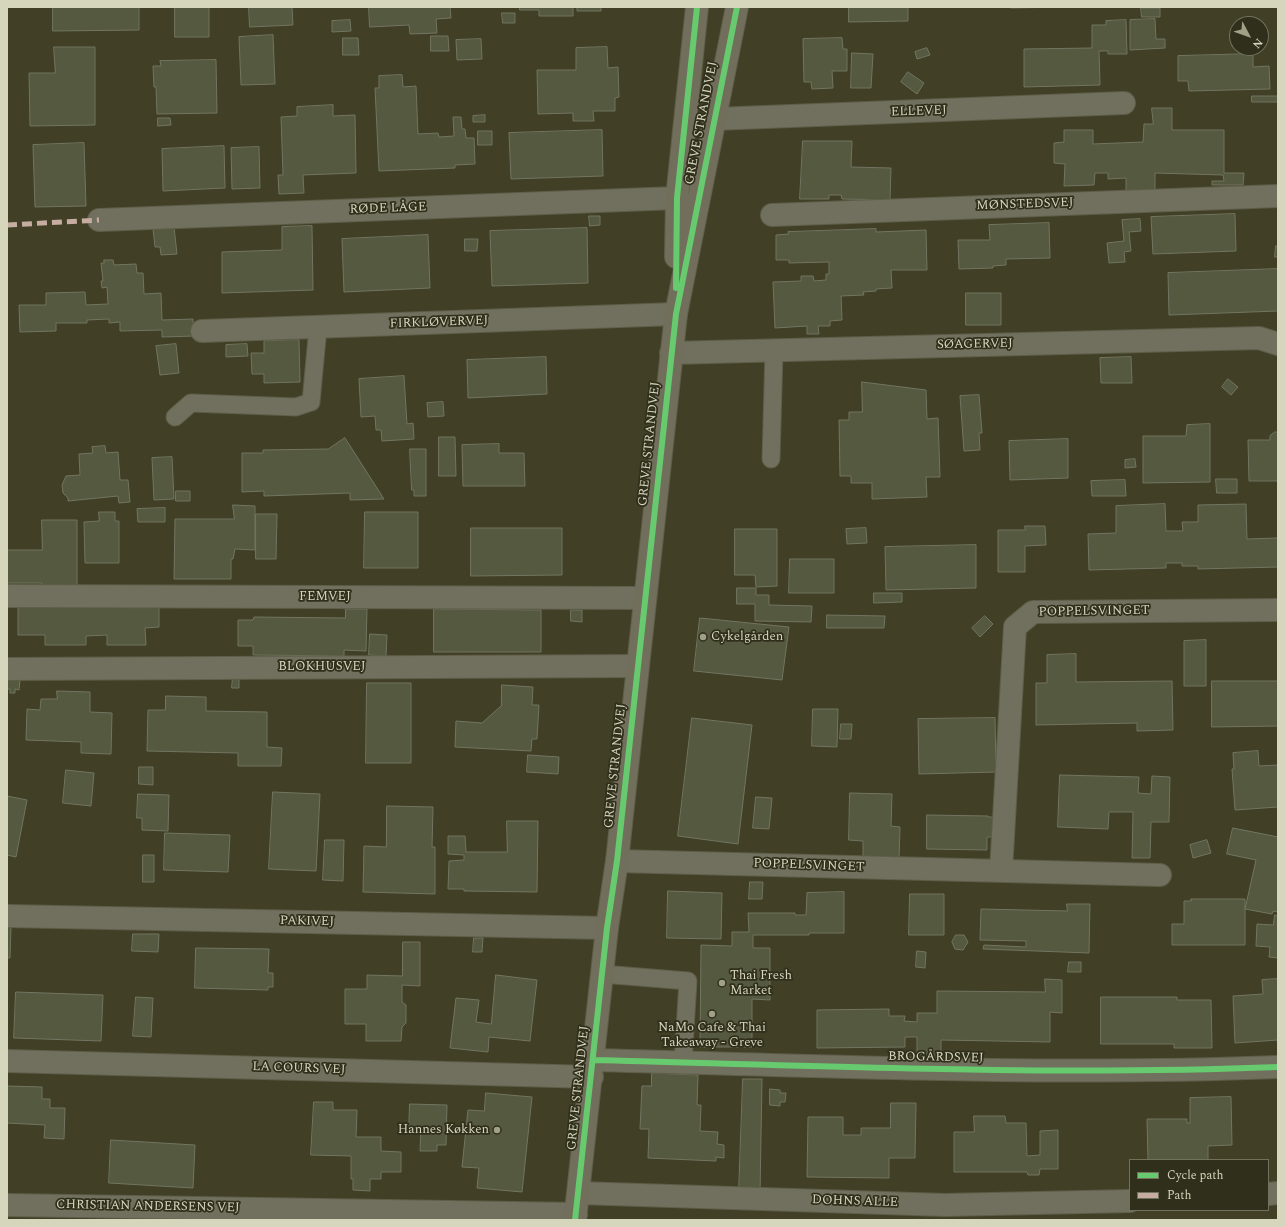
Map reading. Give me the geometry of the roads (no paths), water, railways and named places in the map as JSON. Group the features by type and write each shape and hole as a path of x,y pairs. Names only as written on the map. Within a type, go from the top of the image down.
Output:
{"main road":[{"name":"GREVE STRANDVEJ","path":"676,314 677,198 696,7"},
{"name":"GREVE STRANDVEJ","path":"576,1217 607,928 617,861 644,598 676,314 737,7"}],"street":[{"name":"ELLEVEJ","path":"714,119 1124,103"},
{"name":"MØNSTEDSVEJ","path":"772,215 1278,196"},
{"name":"RØDE LÅGE","path":"99,220 677,198"},
{"name":"FIRKLØVERVEJ","path":"202,331 676,314"},
{"name":"SØAGERVEJ","path":"671,353 1259,338 1278,344"},
{"name":"FEMVEJ","path":"7,596 644,598"},
{"name":"POPPELSVINGET","path":"1001,871 1015,627 1033,612 1278,610"},
{"name":"BLOKHUSVEJ","path":"7,669 637,666"},
{"name":"POPPELSVINGET","path":"617,861 1160,875"},
{"name":"PAKIVEJ","path":"7,916 607,928"},
{"name":"LA COURS VEJ","path":"7,1061 592,1068"},
{"name":"BROGÅRDSVEJ","path":"592,1068 683,1062 937,1069 1217,1070 1278,1067"},
{"name":"DOHNS ALLE","path":"579,1193 945,1205 1129,1201"},
{"name":"CHRISTIAN ANDERSENS VEJ","path":"7,1205 576,1217"}],"lane":[{"path":"175,417 191,403 296,407 312,402 318,327"},
{"path":"771,459 774,350"},
{"path":"602,974 688,981 683,1062"}],"place":[{"name":"Cykelgården","path":"703,637"},
{"name":"Thai Fresh Market","path":"722,983"},
{"name":"NaMo Cafe & Thai Takeaway - Greve","path":"712,1014"},
{"name":"Hannes Køkken","path":"497,1130"}]}
